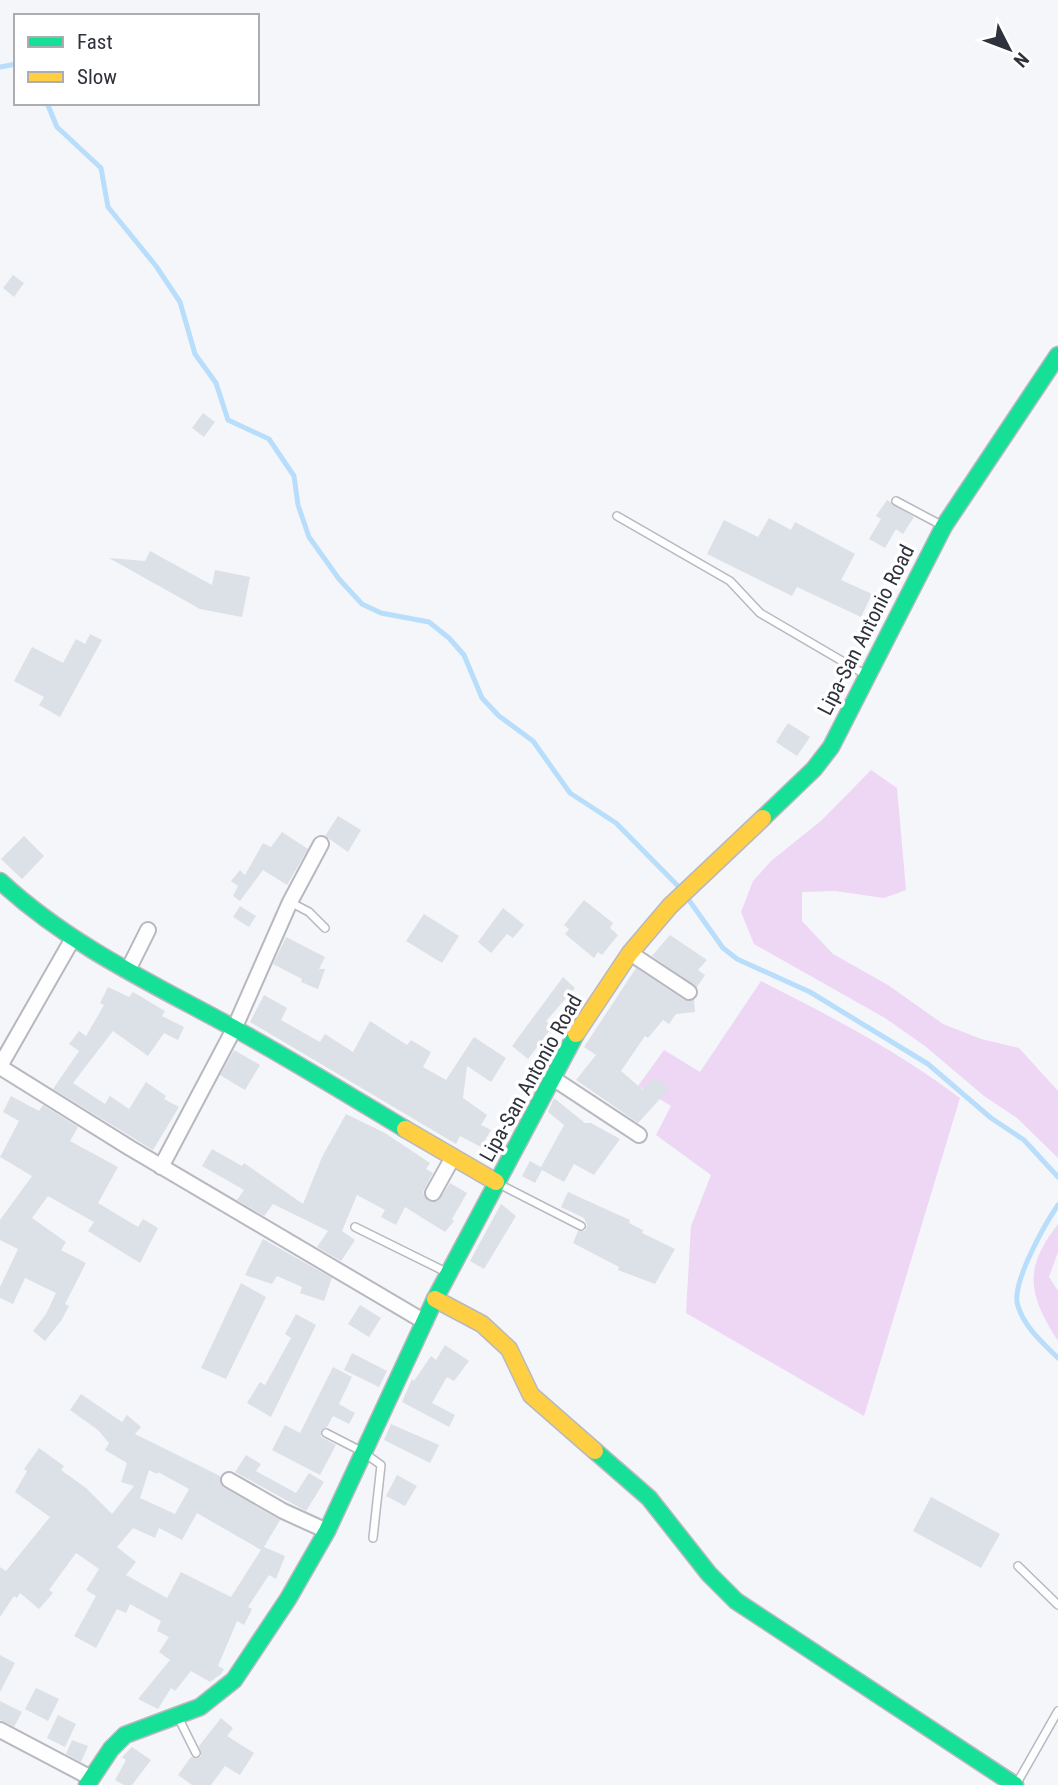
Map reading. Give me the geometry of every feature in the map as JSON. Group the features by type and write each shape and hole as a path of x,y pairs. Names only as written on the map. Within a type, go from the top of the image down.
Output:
{"main road":[{"name":"Lipa-San Antonio Road","path":"89,1782 111,1749 125,1735 200,1707 233,1680 288,1599 327,1531 435,1299 551,1077 630,953 695,880 814,769 831,747 944,526 1058,355"},
{"path":"0,881 33,913 72,940 234,1029 496,1182"},
{"path":"435,1299 482,1324 509,1349 531,1395 649,1498 709,1574 736,1601 1015,1785"}],"street":[{"path":"161,1167 234,1029 290,902 321,844"},
{"path":"128,970 148,930"},
{"path":"72,940 0,1067 161,1167 425,1322"},
{"path":"630,953 689,992"},
{"path":"551,1077 639,1135"},
{"path":"432,1193 453,1157"},
{"path":"229,1480 283,1511 327,1531"},
{"path":"0,1730 89,1782"}],"lane":[{"path":"896,501 944,526"},
{"path":"617,516 730,581 760,613 867,675"},
{"path":"290,902 309,912 325,928"},
{"path":"496,1182 581,1226"},
{"path":"355,1227 449,1273"},
{"path":"326,1433 363,1452 381,1465 373,1538"},
{"path":"1018,1566 1058,1605"},
{"path":"1015,1785 1058,1711"},
{"path":"177,1715 196,1753"}],"shaded area":[{"path":"871,770 897,788 906,890 884,898 835,891 802,892 802,921 833,954 888,985 943,1024 981,1039 1019,1048 1058,1091 1058,1158 1017,1118 984,1096 925,1046 885,1018 754,944 741,912 753,881 771,861 822,820"},
{"path":"761,981 888,1049 960,1098 864,1416 686,1313 691,1226 711,1175 656,1135 671,1106 638,1086 664,1050 700,1072"},
{"path":"1058,1224 1058,1252 1049,1277 1058,1291 1058,1341 1040,1309 1034,1282 1039,1255"}],"building":[{"path":"13,275 24,283 14,297 3,288"},
{"path":"203,413 215,422 204,437 192,428"},
{"path":"887,500 914,517 903,534 896,529 885,548 869,539 881,519 876,516"},
{"path":"769,518 791,530 795,522 855,554 841,580 872,594 861,617 797,587 792,596 707,554 724,520 758,537"},
{"path":"150,551 212,585 215,570 250,577 242,617 200,609 109,558 145,561"},
{"path":"90,634 102,640 60,717 39,705 44,697 14,681 32,647 63,663 76,639 85,644"},
{"path":"788,723 810,737 797,756 776,742"},
{"path":"338,816 361,830 348,852 325,836"},
{"path":"282,832 308,849 287,885 263,870 240,901 233,896 238,886 231,881 240,870 245,875 263,843 271,847"},
{"path":"24,836 44,856 22,879 1,859"},
{"path":"584,900 613,923 610,928 618,935 602,955 598,952 594,958 565,934 569,929 564,925"},
{"path":"240,906 256,916 249,927 233,917"},
{"path":"503,908 524,925 513,938 507,934 491,953 478,942"},
{"path":"424,914 459,936 442,963 406,941"},
{"path":"670,935 707,960 698,970 705,975 697,987 652,956"},
{"path":"286,937 325,957 319,969 325,969 318,989 301,982 302,979 273,964"},
{"path":"636,968 684,1000 694,1000 695,1012 676,1014 669,1024 663,1020 648,1038 645,1036 621,1071 643,1090 654,1077 669,1089 638,1123 576,1080 596,1055 584,1047"},
{"path":"563,977 575,988 546,1021 553,1026 528,1059 512,1046"},
{"path":"108,987 129,997 133,992 165,1011 162,1016 184,1027 178,1040 164,1033 148,1056 113,1031 73,1083 105,1104 110,1096 129,1109 146,1082 166,1096 164,1099 179,1107 153,1150 53,1089 79,1051 69,1044 79,1031 86,1036 104,1005 100,1003"},
{"path":"264,995 287,1008 281,1020 320,1042 325,1034 353,1052 370,1021 407,1045 411,1040 431,1052 423,1067 446,1080 474,1037 506,1058 491,1082 467,1066 463,1098 487,1115 481,1125 491,1130 481,1147 460,1136 456,1144 250,1022"},
{"path":"234,1050 260,1065 245,1090 220,1075"},
{"path":"11,1096 39,1111 43,1105 78,1127 70,1141 118,1167 98,1203 138,1227 143,1219 158,1228 140,1263 88,1231 94,1222 48,1196 32,1218 66,1242 61,1250 86,1263 65,1304 69,1306 45,1341 33,1331 46,1314 56,1293 25,1278 13,1304 0,1298 0,1287 18,1249 0,1240 0,1220 32,1176 0,1157 19,1121 3,1112"},
{"path":"554,1098 585,1123 591,1123 620,1139 594,1175 574,1164 564,1182 542,1170 535,1183 522,1176 530,1161 541,1167 564,1125 548,1112"},
{"path":"346,1114 385,1133 430,1163 426,1169 433,1173 423,1192 428,1201 438,1201 450,1183 467,1193 452,1219 454,1221 445,1232 405,1207 396,1225 381,1217 385,1210 357,1195 342,1231 355,1240 341,1261 317,1247 328,1231 273,1204 264,1216 237,1200 244,1190 202,1166 212,1149 242,1166 244,1163 303,1204 322,1157"},
{"path":"568,1192 630,1220 629,1223 643,1230 642,1233 675,1249 655,1284 618,1270 619,1267 573,1243 578,1231 585,1231 587,1225 584,1218 561,1207"},
{"path":"501,1204 516,1216 484,1269 470,1261"},
{"path":"263,1239 332,1278 324,1301 300,1293 302,1287 277,1276 272,1284 245,1275"},
{"path":"241,1283 266,1297 226,1379 201,1368"},
{"path":"360,1305 381,1318 369,1337 348,1324"},
{"path":"296,1314 316,1325 271,1417 247,1403 260,1382 265,1385 291,1338 285,1334"},
{"path":"445,1345 469,1361 454,1381 447,1377 432,1403 455,1415 449,1427 402,1402 412,1379 414,1381 431,1356 436,1360"},
{"path":"352,1353 387,1371 379,1387 344,1370"},
{"path":"333,1367 352,1377 339,1404 355,1413 349,1424 333,1416 327,1427 321,1430 321,1437 336,1445 320,1475 272,1450 285,1425 300,1433"},
{"path":"81,1394 122,1422 127,1415 141,1427 135,1434 220,1476 224,1488 280,1520 264,1547 285,1556 276,1579 269,1575 248,1607 252,1609 244,1625 237,1621 218,1666 224,1669 221,1674 210,1682 191,1671 175,1691 171,1688 158,1709 138,1699 170,1660 159,1652 169,1637 157,1631 161,1621 130,1604 126,1613 117,1609 96,1648 74,1636 96,1596 86,1590 99,1569 76,1553 49,1590 53,1593 39,1609 20,1593 17,1598 14,1596 0,1617 0,1567 6,1571 50,1517 15,1492 27,1471 24,1469 39,1448 64,1466 61,1470 86,1488 112,1514 134,1486 121,1482 127,1463 105,1450 109,1443 98,1430 70,1410","holes":["149,1470 189,1489 175,1514 140,1498","197,1513 261,1550 231,1597 181,1572 167,1598 126,1575 136,1562 117,1547 133,1528 155,1538 159,1528 182,1540"]},
{"path":"391,1424 439,1445 430,1463 384,1440"},
{"path":"246,1455 261,1464 256,1471 296,1493 309,1473 324,1482 306,1511 235,1472"},
{"path":"397,1475 417,1486 405,1506 386,1496"},
{"path":"931,1497 1000,1534 981,1568 913,1531"},
{"path":"0,1655 15,1663 0,1692"},
{"path":"36,1688 59,1699 48,1721 25,1709"},
{"path":"0,1701 22,1712 14,1727 0,1720"},
{"path":"58,1715 76,1724 65,1747 47,1738"},
{"path":"221,1718 233,1728 227,1736 254,1753 240,1775 225,1766 211,1785 192,1785 178,1775 191,1757 201,1757 199,1746"},
{"path":"72,1740 88,1746 81,1762 66,1754"},
{"path":"132,1747 151,1760 132,1785 124,1785 115,1780 126,1760 122,1757"}],"waterway":[{"path":"0,67 14,64"},
{"path":"48,105 57,127 101,168 108,207 156,266 180,302 195,354 216,383 228,420 269,439 294,476 298,505 309,537 339,579 362,604 381,613 429,622 449,638 464,655 482,698 499,716 533,741 570,793 616,823 680,888"},
{"path":"686,896 723,948 737,959 810,992 928,1064 991,1118 1024,1140 1058,1177"},
{"path":"1058,1205 1030,1255 1017,1296 1025,1321 1058,1358"}],"traffic: fast":[{"path":"763,818 814,769 831,747 944,526 1058,355"},
{"path":"0,881 53,924 110,961 274,1051 405,1129"},
{"path":"87,1785 111,1749 125,1735 200,1707 234,1680 288,1599 327,1531 435,1299 576,1034"},
{"path":"595,1451 649,1498 709,1574 736,1601 1015,1785"}],"traffic: slow":[{"path":"576,1034 630,953 670,906 763,818"},
{"path":"405,1129 496,1182"},
{"path":"435,1299 482,1324 509,1349 531,1395 595,1451"}]}
